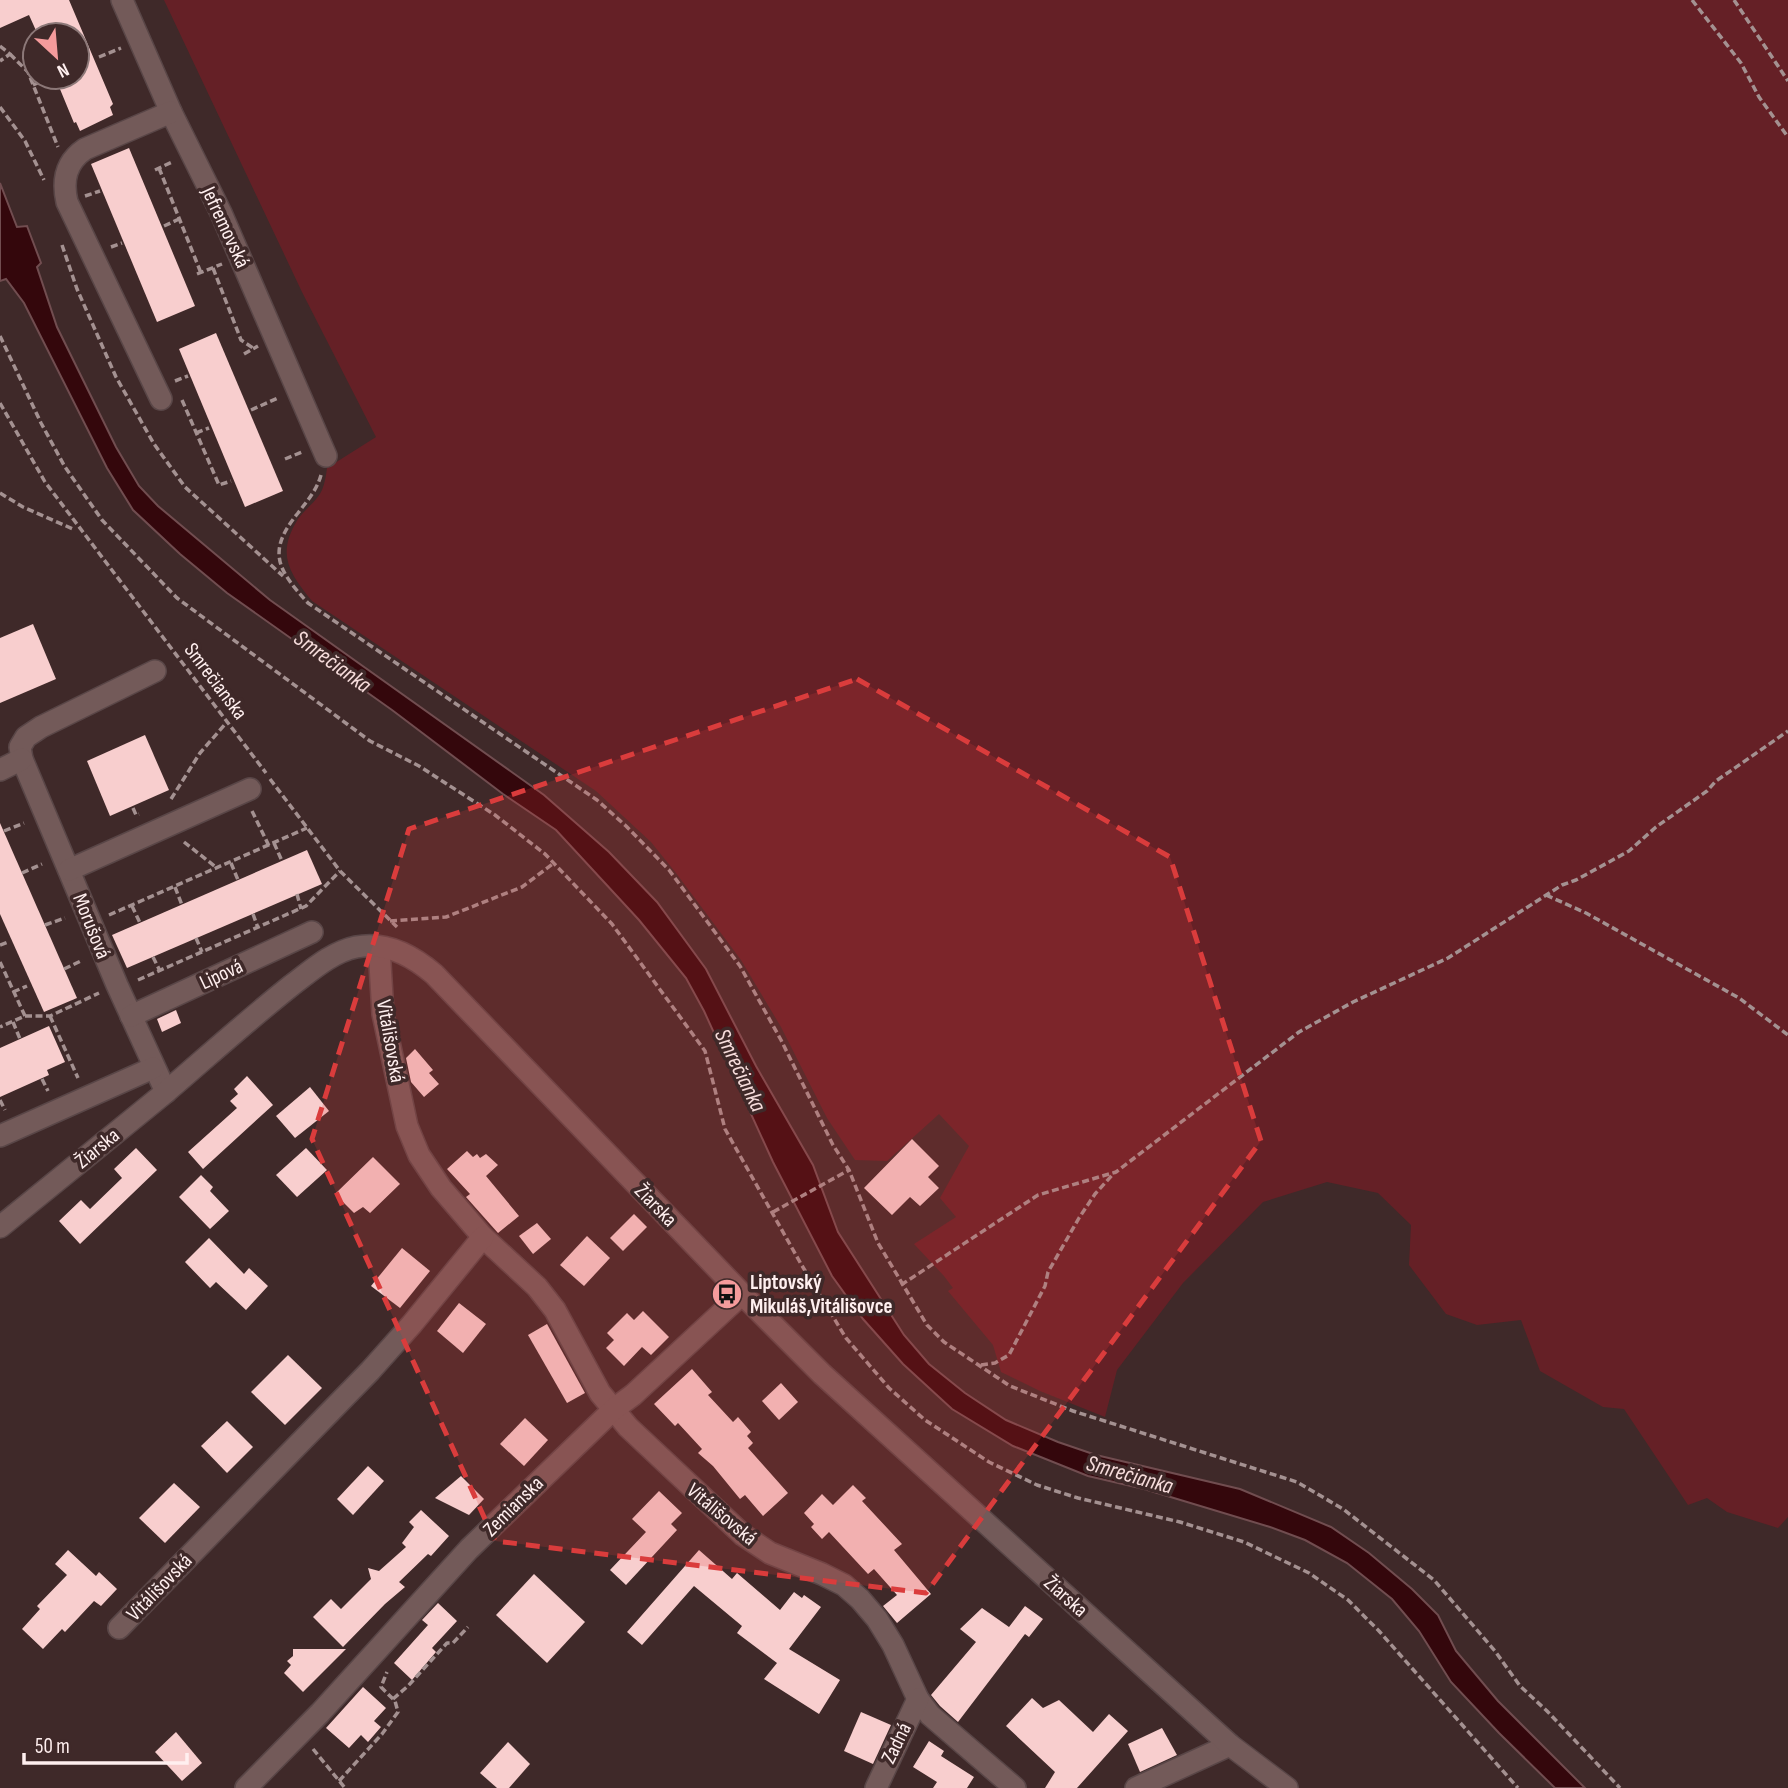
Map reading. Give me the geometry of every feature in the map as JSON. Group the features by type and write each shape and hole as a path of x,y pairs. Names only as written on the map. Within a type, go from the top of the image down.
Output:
{"street":[{"name":"Jefremovská","path":"122,0 171,112 221,214 316,453"},
{"path":"161,399 67,202 65,191 67,168 76,155 171,112"},
{"path":"0,770 22,759 20,747 33,732 155,671"},
{"name":"Morušová","path":"22,759 153,1068 166,1092"},
{"path":"69,870 250,789"},
{"name":"Lipová","path":"131,1016 312,932"},
{"name":"Žiarska","path":"0,1227 166,1092 269,1003 321,963 341,952 358,947 379,947 407,954 434,974 822,1374 1230,1745 1287,1788"},
{"name":"Vitálišovská","path":"379,947 383,1014 407,1126 419,1155 441,1188 483,1237 537,1287 555,1310 600,1393 628,1427 743,1535 770,1553 844,1585 860,1599 894,1645 918,1699 930,1715 1015,1788"},
{"path":"0,1136 153,1068"},
{"name":"Vitálišovská","path":"119,1628 370,1371 483,1237"},
{"name":"Zemianska","path":"246,1788 300,1734 469,1549 614,1409 633,1395 742,1294"},
{"name":"Zadná","path":"876,1788 918,1699"},
{"path":"1136,1788 1230,1745"}],"path":[{"path":"1692,0 1741,64 1759,97 1788,137"},
{"path":"1734,0 1788,81"},
{"path":"0,46 21,65"},
{"path":"0,61 10,54"},
{"path":"35,91 67,168"},
{"path":"159,168 201,273"},
{"path":"80,198 100,191"},
{"path":"164,226 179,219"},
{"path":"213,268 241,340 254,348"},
{"path":"0,336 65,467 103,520 177,598 370,741 419,766 495,815 554,863 612,924 705,1051 725,1129 846,1338 889,1388 925,1420 989,1462 1037,1485 1078,1498 1181,1522 1244,1542 1309,1573 1348,1600 1379,1631 1518,1788"},
{"path":"188,376 174,382 219,485 231,481"},
{"path":"251,410 282,395"},
{"name":"Smrečianska","path":"0,403 45,482 340,872 400,930"},
{"path":"196,433 209,428"},
{"path":"285,459 316,453 319,483 284,532 279,553 283,573 290,584 308,603 597,800 669,870 740,966 781,1040 833,1145 849,1170 877,1243 927,1325 944,1342 1010,1386 1073,1410 1297,1482 1343,1508 1434,1580 1495,1651 1520,1686 1620,1788"},
{"path":"0,493 23,507 73,529"},
{"path":"162,803 173,798 200,753 227,722"},
{"path":"978,1366 995,1363 1009,1356 1045,1286 1048,1272 1073,1228 1095,1194 1116,1172 1299,1032 1353,1002 1448,958 1546,895 1629,851 1656,827 1707,791 1716,781 1788,731"},
{"path":"133,808 136,815 143,812"},
{"path":"252,811 269,846"},
{"path":"4,831 24,823"},
{"path":"91,923 307,828"},
{"path":"184,842 217,868"},
{"path":"274,843 282,861"},
{"path":"231,863 238,880"},
{"path":"390,920 446,916 522,887 554,863"},
{"path":"22,873 42,864"},
{"path":"0,1027 25,1016 50,1016 301,909 340,872"},
{"path":"175,887 183,905"},
{"path":"297,894 301,909"},
{"path":"1546,895 1586,913 1739,998 1788,1035"},
{"path":"132,905 140,923"},
{"path":"253,914 258,928"},
{"path":"46,925 65,918"},
{"path":"196,938 202,952"},
{"path":"0,945 8,942"},
{"path":"153,957 160,971"},
{"path":"64,968 83,960"},
{"path":"0,962 25,1016"},
{"path":"13,992 27,986"},
{"path":"50,1016 87,1097"},
{"path":"13,1022 20,1039"},
{"path":"42,1079 48,1091"},
{"path":"0,1100 5,1111"},
{"path":"773,1212 849,1170"},
{"path":"901,1285 1038,1195 1116,1172"},
{"path":"393,1699 447,1643 453,1643 468,1627"},
{"path":"339,1781 382,1734 398,1712 393,1699 381,1688 388,1666"},
{"path":"300,1734 345,1788"}],"highlighted area":[{"path":"857,679 1170,857 1261,1141 926,1593 495,1541 312,1139 409,829"}],"shaded area":[{"path":"164,0 1788,0 1788,1517 1778,1528 1727,1512 1707,1498 1688,1505 1624,1409 1603,1407 1540,1371 1521,1320 1477,1325 1446,1314 1409,1265 1411,1225 1378,1193 1327,1182 1263,1202 1183,1283 1117,1370 1105,1417 1001,1372 993,1345 948,1291 953,1288 944,1276 914,1244 956,1217 940,1198 969,1146 939,1114 887,1161 855,1160 827,1118 781,1027 741,960 651,842 596,791 312,601 297,581 288,563 291,531 320,494 327,468 376,437 302,292"}],"water":[{"name":"Smrečianka","path":"0,183 17,227 27,226 41,263 37,267 57,327 116,447 139,486 158,506 270,600 544,795 609,852 657,902 706,969 756,1066 813,1165 838,1232 904,1335 929,1364 965,1393 1006,1420 1058,1442 1096,1455 1240,1489 1331,1527 1369,1553 1438,1615 1456,1651 1498,1701 1585,1788 1555,1788 1451,1682 1419,1631 1392,1599 1347,1563 1305,1540 1270,1527 1144,1489 1088,1476 1013,1446 952,1409 903,1364 863,1319 832,1276 773,1162 704,1011 686,978 639,920 556,830 227,593 133,510 107,468 24,303 6,279 0,281"}],"building":[{"path":"0,0 69,0 78,21 32,21 29,15 0,28"},
{"path":"91,52 113,104 110,107 113,115 80,131 76,122 74,123 61,91 91,91"},
{"path":"129,148 195,306 157,322 91,164"},
{"path":"216,333 283,491 245,507 179,349"},
{"path":"33,624 56,679 0,703 0,638"},
{"path":"145,735 169,790 110,816 87,761"},
{"path":"0,823 77,998 44,1012 0,914"},
{"path":"307,850 322,884 127,968 112,935"},
{"path":"176,1010 181,1023 162,1032 157,1019"},
{"path":"49,1026 65,1062 47,1070 49,1075 0,1097 0,1048"},
{"path":"415,1049 433,1070 429,1073 439,1084 424,1097 411,1082 406,1058"},
{"path":"247,1076 273,1105 203,1169 188,1152 237,1108 230,1101 238,1094 234,1089"},
{"path":"310,1087 329,1111 295,1138 276,1116"},
{"path":"912,1139 939,1166 928,1177 939,1188 920,1206 910,1197 892,1215 864,1188"},
{"path":"136,1148 157,1170 80,1244 59,1221 81,1200 90,1209 122,1178 114,1169"},
{"path":"306,1148 327,1170 297,1197 276,1175"},
{"path":"467,1151 473,1157 477,1154 480,1158 486,1154 498,1165 486,1176 519,1216 498,1233 466,1197 470,1194 447,1169"},
{"path":"373,1157 400,1184 370,1213 363,1207 354,1213 335,1194"},
{"path":"201,1175 213,1187 210,1191 229,1211 210,1229 179,1197"},
{"path":"634,1214 647,1227 623,1251 610,1238"},
{"path":"537,1223 551,1239 533,1254 519,1236"},
{"path":"587,1236 610,1258 584,1286 560,1265"},
{"path":"209,1238 244,1274 249,1268 268,1286 246,1310 216,1282 210,1288 185,1262"},
{"path":"402,1248 430,1271 400,1308 371,1286"},
{"path":"459,1303 486,1324 463,1353 437,1331"},
{"path":"643,1311 669,1337 651,1355 642,1347 624,1366 606,1348 614,1340 607,1333 627,1313 634,1320"},
{"path":"547,1324 585,1393 567,1403 528,1335"},
{"path":"288,1355 322,1388 285,1425 251,1392"},
{"path":"692,1369 712,1392 708,1395 733,1422 738,1417 751,1432 747,1436 753,1443 748,1448 788,1493 763,1516 745,1495 740,1499 713,1466 698,1453 702,1449 678,1423 675,1426 654,1404"},
{"path":"781,1383 798,1402 779,1420 762,1401"},
{"path":"525,1418 548,1440 524,1466 500,1444"},
{"path":"227,1421 253,1447 227,1473 201,1446"},
{"path":"368,1466 384,1481 353,1515 337,1499"},
{"path":"461,1476 484,1499 469,1515 435,1498"},
{"path":"174,1483 200,1507 165,1543 139,1518"},
{"path":"853,1485 866,1498 862,1501 902,1544 894,1550 931,1594 897,1623 883,1606 897,1595 874,1569 868,1574 829,1532 822,1539 811,1527 814,1524 804,1513 822,1494 833,1505"},
{"path":"659,1491 682,1513 671,1524 677,1530 626,1585 610,1570 646,1532 632,1519"},
{"path":"421,1510 449,1536 431,1556 428,1554 399,1582 405,1587 343,1647 313,1617 331,1599 341,1609 371,1579 368,1568 379,1571 406,1547 402,1543 414,1527 409,1522"},
{"path":"68,1550 96,1576 99,1572 117,1589 101,1606 94,1601 65,1632 62,1629 43,1649 22,1629 40,1609 37,1606 67,1575 55,1564"},
{"path":"699,1550 732,1579 737,1573 780,1610 794,1592 802,1598 804,1595 821,1607 789,1649 840,1680 819,1714 764,1679 777,1663 737,1633 742,1626 694,1586 642,1645 627,1632"},
{"path":"534,1574 585,1622 547,1663 496,1615"},
{"path":"438,1603 457,1621 432,1648 436,1652 412,1680 394,1663 428,1625 422,1620"},
{"path":"1025,1606 1043,1619 1029,1637 1025,1634 958,1722 931,1695 976,1642 960,1629 982,1608 1009,1627"},
{"path":"293,1649 346,1649 303,1692 284,1673 291,1665 287,1661 293,1656"},
{"path":"363,1687 386,1708 374,1721 381,1727 368,1742 361,1735 349,1748 326,1728"},
{"path":"1032,1698 1043,1708 1059,1700 1093,1732 1109,1714 1128,1731 1077,1788 1045,1788 1055,1772 1006,1726"},
{"path":"861,1712 891,1725 873,1764 844,1751"},
{"path":"1162,1728 1177,1755 1140,1772 1128,1744"},
{"path":"176,1732 202,1763 182,1781 155,1752"},
{"path":"929,1741 944,1751 941,1756 974,1777 967,1788 933,1788 937,1782 913,1767"},
{"path":"508,1742 530,1764 509,1788 497,1788 480,1773"}],"place":[{"name":"Liptovský Mikuláš,Vitálišovce","path":"727,1294"}]}
